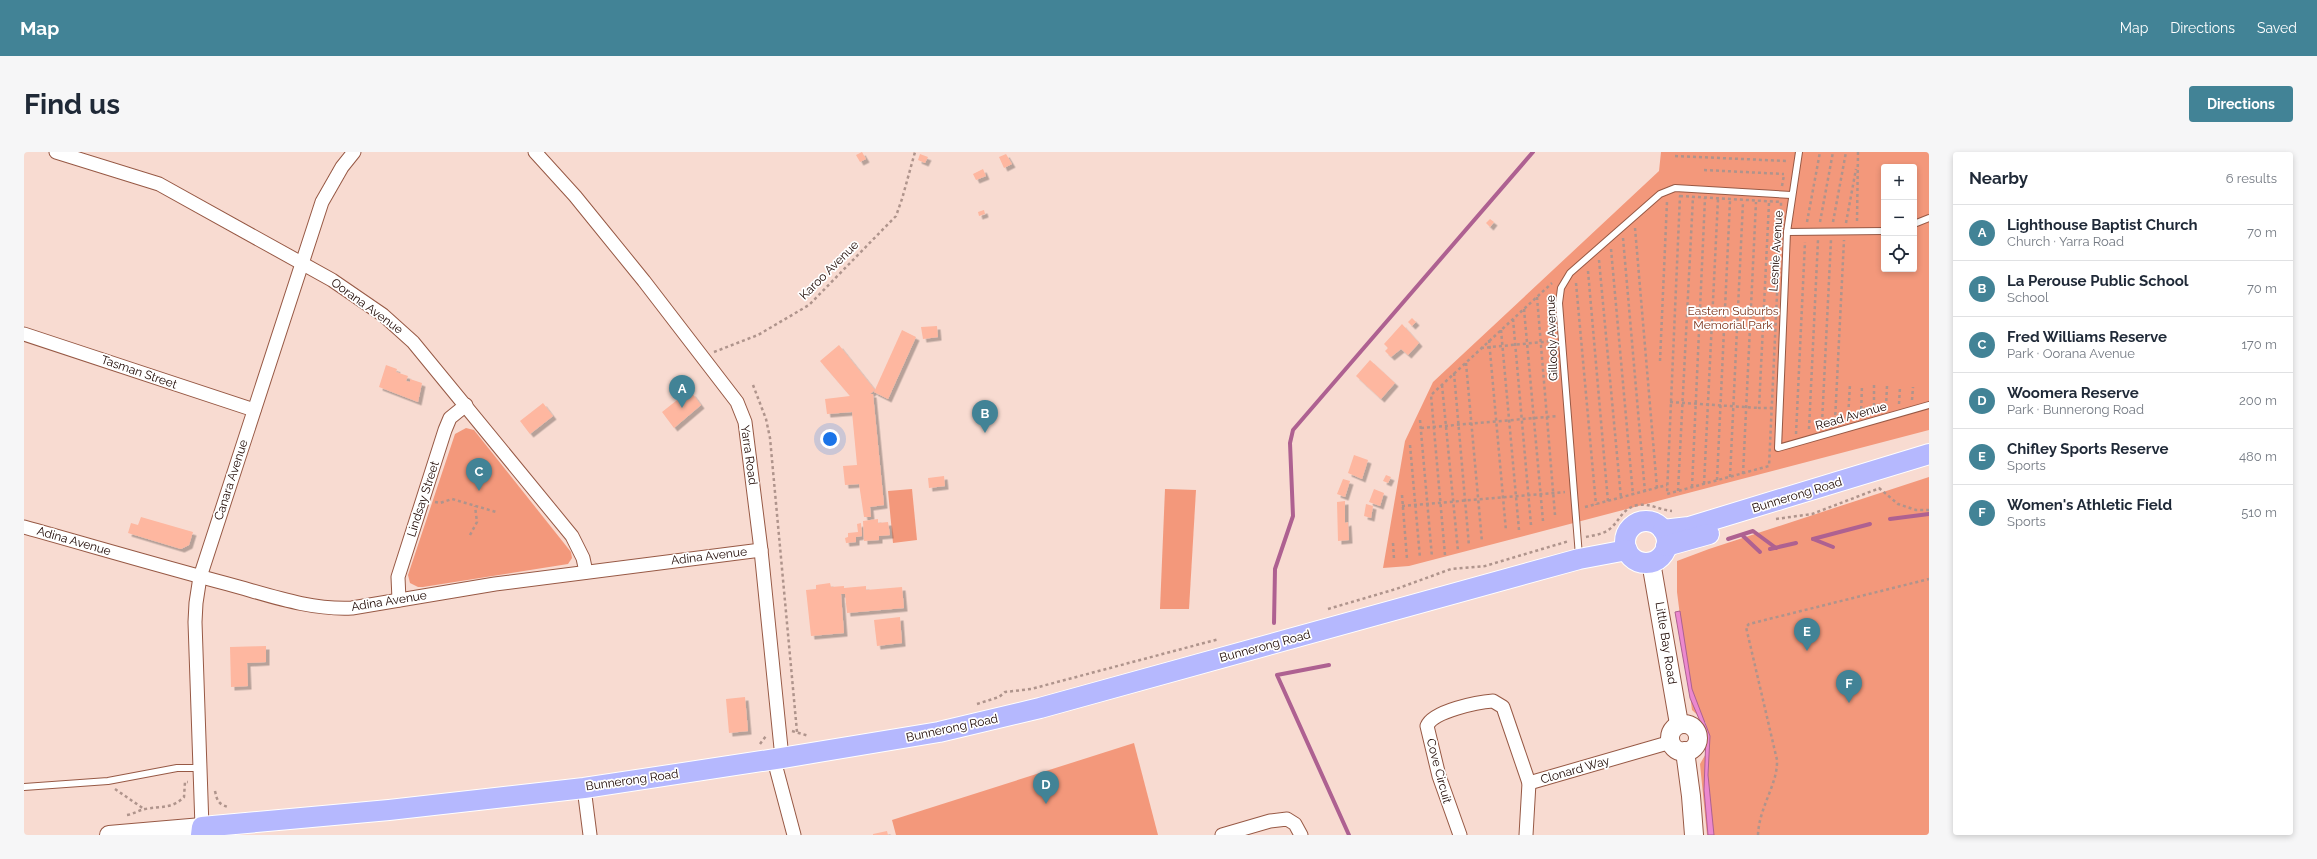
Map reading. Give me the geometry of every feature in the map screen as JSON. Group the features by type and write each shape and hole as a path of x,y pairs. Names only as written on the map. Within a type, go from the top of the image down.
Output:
{"main road":[{"name":"Bunnerong Road","path":"1665,538 1689,527 1929,454"},
{"name":"Bunnerong Road","path":"1665,538 1875,487 1929,466"},
{"path":"1639,522 1652,522 1665,538 1661,556 1651,562 1640,562 1630,555 1627,550 1626,537 1633,526 1639,522"},
{"name":"Bunnerong Road","path":"202,831 266,829 584,788 778,759 939,732 1040,708 1579,559 1627,550"}],"street":[{"name":"Oorana Avenue","path":"56,152 159,184 332,280 398,327 413,342 466,405 572,536 583,558 586,572"},
{"name":"Canara Avenue","path":"202,831 196,622 196,603 200,577 301,262 322,202 342,167 354,152"},
{"name":"Yarra Road","path":"535,152 575,196 644,281 737,402 745,422 761,550 778,759 794,835"},
{"name":"Tasman Street","path":"24,334 254,410"},
{"name":"Lindsay Street","path":"399,600 398,576 445,430 450,418 466,405"},
{"name":"Adina Avenue","path":"24,526 200,577 307,606 330,609 352,608 586,572 761,550"},
{"name":"Little Bay Road","path":"1651,562 1686,721"},
{"name":"Cove Circuit","path":"1460,835 1439,776 1427,726 1430,720 1440,714 1494,701 1503,707 1529,783"},
{"path":"1685,749 1695,745 1697,733 1686,721 1671,734 1685,749 1694,835"},
{"name":"Clonard Way","path":"1526,835 1529,783 1685,749"},
{"path":"584,788 590,835"},
{"path":"1222,835 1270,821 1287,818 1295,824 1301,835"},
{"path":"109,835 202,831"}],"lane":[{"name":"Lesnie Avenue","path":"1778,448 1787,232 1791,194 1799,152"},
{"name":"Gillooly Avenue","path":"1579,559 1576,539 1559,303 1561,288 1570,273 1660,194 1675,188 1791,194"},
{"path":"1917,223 1929,218"},
{"path":"1787,232 1881,230"},
{"name":"Read Avenue","path":"1778,448 1929,405"},
{"path":"24,787 102,781 177,768 200,768"}],"path":[{"name":"Karoo Avenue","path":"702,358 758,335 809,305 896,216 915,152"},
{"path":"1806,226 1820,152"},
{"path":"1819,227 1833,152"},
{"path":"1832,226 1846,152"},
{"path":"1857,227 1858,152"},
{"path":"1675,156 1787,161"},
{"path":"1774,186 1781,187 1788,157"},
{"path":"1845,227 1858,164"},
{"path":"1704,170 1784,174"},
{"path":"1660,361 1667,196 1664,200"},
{"path":"1672,196 1680,196 1705,198 1744,199 1781,202 1782,209 1768,466 1667,494 1680,196"},
{"path":"1678,491 1693,197"},
{"path":"1692,487 1705,198"},
{"path":"1704,484 1718,198"},
{"path":"1717,480 1730,199"},
{"path":"1730,477 1744,199"},
{"path":"1743,474 1756,200"},
{"path":"1759,408 1769,201"},
{"path":"1631,230 1640,222"},
{"path":"1635,226 1657,488"},
{"path":"1619,241 1627,234"},
{"path":"1796,436 1806,237"},
{"path":"1809,430 1818,237"},
{"path":"1623,238 1645,492"},
{"path":"1835,421 1844,238"},
{"path":"1822,423 1831,239"},
{"path":"1607,252 1615,245"},
{"path":"1611,249 1633,495"},
{"path":"1596,264 1603,256"},
{"path":"1599,260 1620,498"},
{"path":"1584,275 1592,267"},
{"path":"1588,271 1608,502"},
{"path":"1572,285 1580,279"},
{"path":"1444,555 1431,395 1554,281"},
{"path":"1576,282 1596,505"},
{"path":"1537,297 1555,515"},
{"path":"1524,308 1543,521"},
{"path":"1513,318 1531,525"},
{"path":"1501,329 1519,530"},
{"path":"1489,340 1506,531"},
{"path":"1482,348 1553,341"},
{"path":"1466,362 1482,542"},
{"path":"1454,373 1469,546"},
{"path":"1848,424 1850,384"},
{"path":"1861,420 1862,384"},
{"path":"1874,384 1874,417"},
{"path":"753,385 766,419 770,438 797,733"},
{"path":"1442,385 1458,551"},
{"path":"1886,414 1887,386"},
{"path":"1898,409 1900,387"},
{"path":"1912,405 1913,387"},
{"path":"1670,402 1772,408"},
{"path":"1421,428 1558,416"},
{"path":"1420,420 1432,557"},
{"path":"1410,445 1420,558"},
{"path":"1582,502 1583,508 1667,485"},
{"path":"1768,521 1812,514 1875,487 1898,504 1916,510 1929,510"},
{"path":"1402,506 1565,492"},
{"path":"1402,495 1407,559"},
{"path":"423,497 440,503 452,500 496,512"},
{"path":"1464,567 1485,566 1576,539 1602,534 1612,527 1621,513 1628,508 1638,505 1678,510"},
{"path":"470,535 477,522 475,506"},
{"path":"1393,543 1394,560"},
{"path":"1758,835 1761,809 1777,770 1777,760 1746,631 1747,625 1929,579"},
{"path":"1685,749 1702,735 1686,721"},
{"path":"102,781 144,809"}],"green space":[{"name":"Eastern Suburbs Memorial Park","path":"1661,152 1929,152 1929,430 1409,566 1383,568 1405,441 1433,382 1659,171"},
{"path":"466,428 474,430 571,552 572,558 568,564 423,587 418,587 410,583 408,575 455,434"},
{"path":"1929,477 1929,835 1707,835 1700,764 1708,750 1706,723 1692,710 1677,592 1677,561 1709,549"},
{"path":"912,489 917,540 893,543 888,491"},
{"path":"1165,489 1196,490 1189,609 1160,609"},
{"path":"1134,743 1158,835 896,835 892,820"}],"shaded area":[{"path":"1680,611 1692,689 1710,736 1708,775 1714,835 1708,835 1704,790 1706,735 1690,698 1675,612"}],"building":[{"path":"862,152 866,159 860,162 856,155"},
{"path":"920,154 928,157 925,163 918,160"},
{"path":"1006,154 1012,164 1004,168 999,157"},
{"path":"983,169 986,176 976,180 973,174"},
{"path":"984,210 985,214 979,216 978,212"},
{"path":"1490,219 1494,222 1490,227 1486,223"},
{"path":"1412,318 1416,322 1412,326 1408,322"},
{"path":"1402,324 1419,343 1408,355 1401,349 1391,357 1385,351 1388,348 1384,344"},
{"path":"937,326 938,337 923,339 921,327"},
{"path":"902,330 916,337 888,399 874,392"},
{"path":"839,345 875,390 870,394 873,394 884,505 870,507 871,517 864,517 859,484 845,485 843,466 857,465 852,412 827,414 825,399 850,396 820,361"},
{"path":"1370,360 1395,383 1381,399 1356,376"},
{"path":"386,365 397,369 396,372 408,376 406,381 410,382 410,379 422,383 418,402 379,387"},
{"path":"686,393 688,396 692,393 701,405 674,428 662,412"},
{"path":"543,403 553,416 530,434 520,421"},
{"path":"1354,455 1368,460 1362,479 1348,473"},
{"path":"1386,475 1391,477 1388,483 1383,481"},
{"path":"944,476 945,486 929,488 928,478"},
{"path":"1343,479 1350,481 1345,497 1337,494"},
{"path":"1374,489 1384,493 1380,506 1369,502"},
{"path":"1345,501 1345,523 1348,522 1349,540 1338,541 1337,502"},
{"path":"1366,504 1373,506 1371,518 1364,516"},
{"path":"141,517 193,532 189,545 181,549 128,533 131,523 138,525"},
{"path":"878,519 878,523 888,522 890,535 879,536 879,540 864,541 863,521"},
{"path":"861,523 862,536 856,537 856,542 846,543 845,538 848,537 848,533 858,532 857,524"},
{"path":"830,583 831,587 844,586 844,588 866,586 866,590 902,587 904,608 847,613 845,594 841,594 844,633 811,636 806,590 816,589 816,585"},
{"path":"900,617 902,643 877,646 874,620"},
{"path":"266,646 266,662 247,663 248,686 231,687 230,647"},
{"path":"745,697 748,731 729,733 726,699"},
{"path":"887,831 888,835 873,835 873,834"}],"waterway":[{"path":"1274,623 1275,569 1293,516 1290,443 1293,430 1533,152"},
{"path":"1890,519 1929,514"},
{"path":"1813,539 1870,524"},
{"path":"1728,539 1753,531 1776,548"},
{"path":"1742,535 1760,552"},
{"path":"1813,539 1833,547"},
{"path":"1770,549 1796,543"},
{"path":"1329,665 1277,675 1349,835"}],"place":[{"name":"Lighthouse Baptist Church","path":"682,408"},
{"name":"La Perouse Public School","path":"985,433"},
{"name":"Fred Williams Reserve","path":"479,491"},
{"name":"Chifley Sports Reserve","path":"1807,651"},
{"name":"Women's Athletic Field","path":"1849,703"},
{"name":"Woomera Reserve","path":"1046,804"}]}
